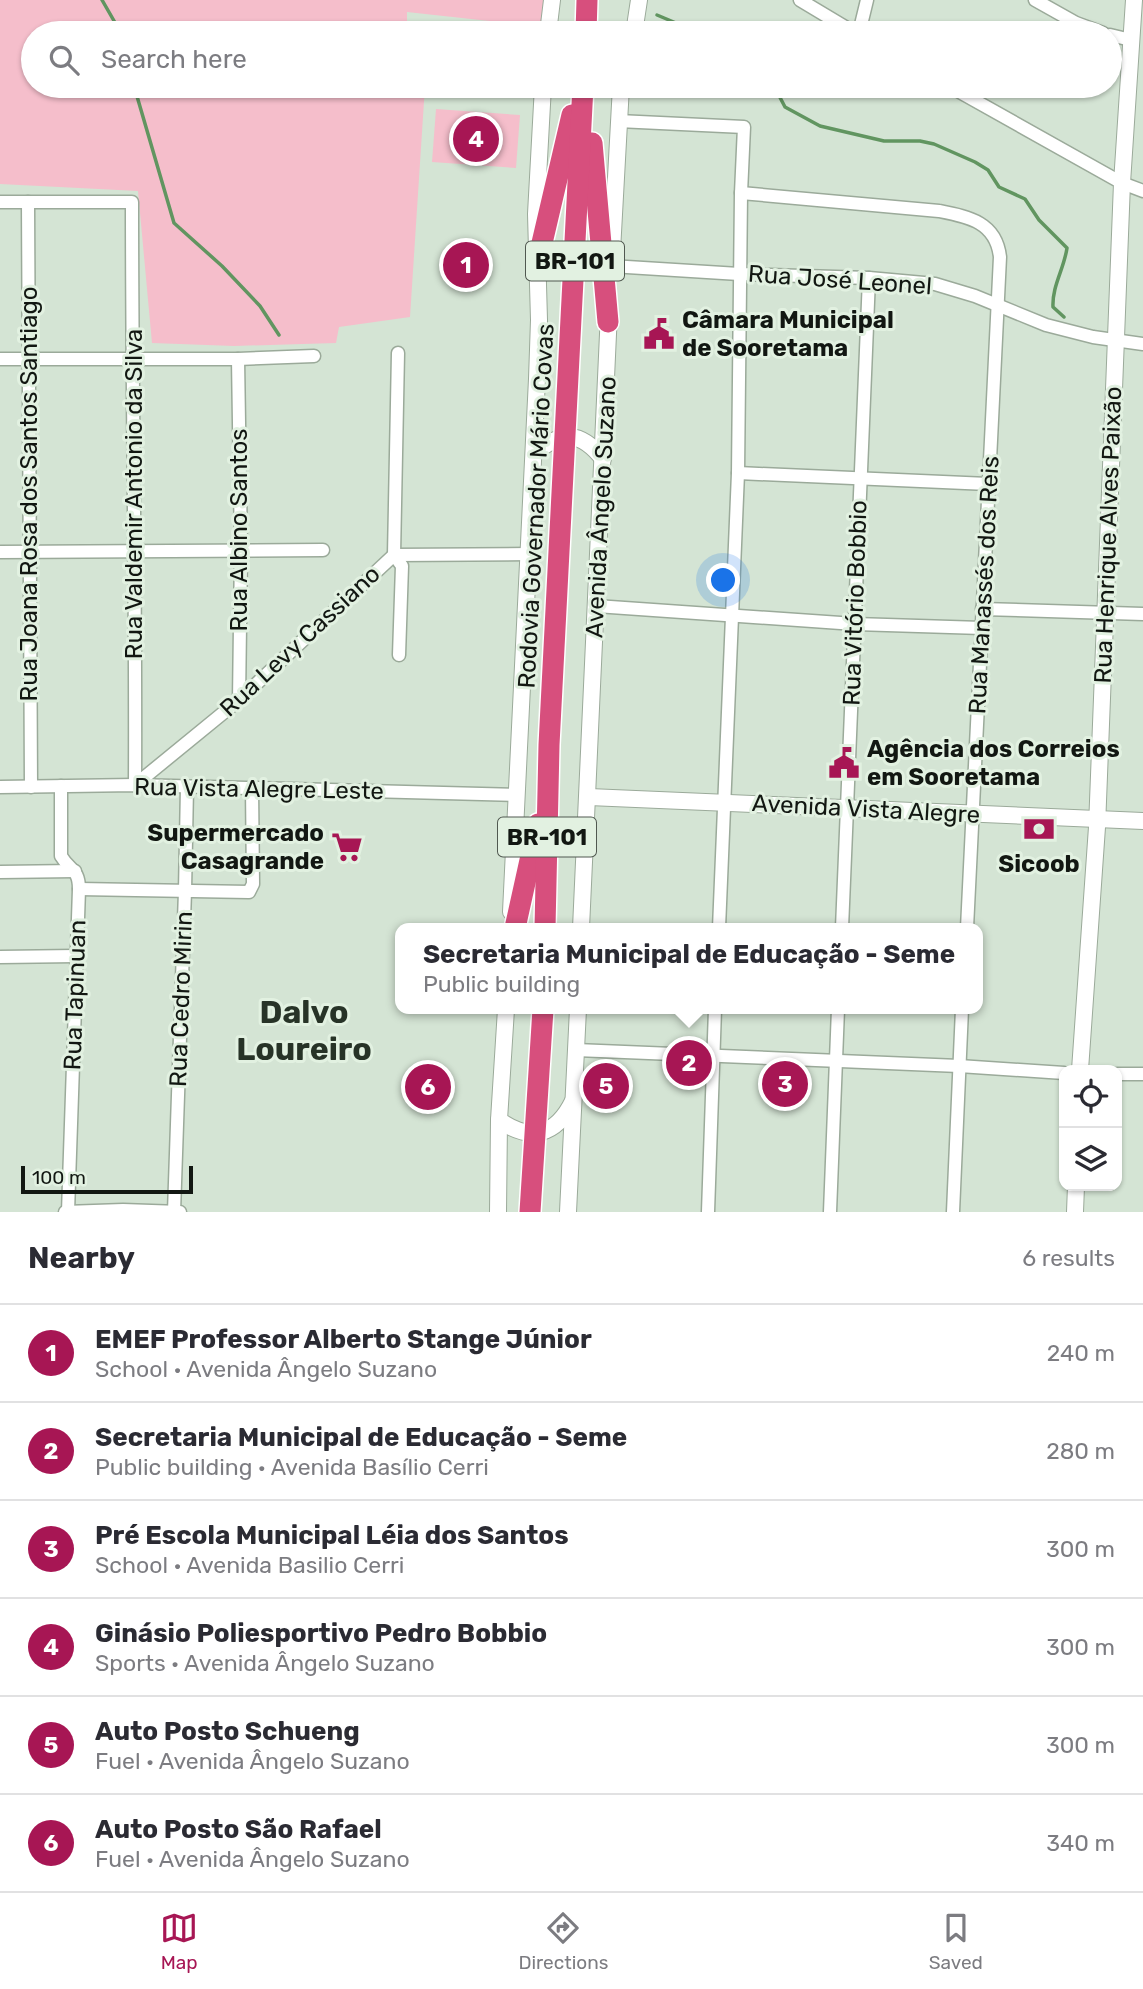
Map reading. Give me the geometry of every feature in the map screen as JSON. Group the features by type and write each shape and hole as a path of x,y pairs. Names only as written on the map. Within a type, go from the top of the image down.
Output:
{"highway":[{"path":"586,21 587,0"},
{"path":"538,260 580,98"},
{"name":"Rodovia Governador Mário Covas","path":"545,923 549,746 582,98"},
{"path":"584,98 608,322"},
{"path":"514,923 538,823 549,746"},
{"path":"530,1212 543,1014"}],"main road":[{"path":"549,21 552,0"},
{"path":"636,21 639,0"},
{"name":"Rua Henrique Alves Paixão","path":"1080,1065 1097,819 1122,183 1134,0"},
{"path":"513,923 539,320 537,214 542,98"},
{"name":"Avenida Ângelo Suzano","path":"581,923 620,98"},
{"path":"534,454 544,445 567,436 582,439 594,447 603,459"},
{"name":"Avenida Vista Alegre","path":"589,797 1143,821"},
{"path":"498,1212 499,1120 506,1014"},
{"path":"569,1212 578,1014"},
{"path":"499,1120 520,1132 534,1135 557,1123 567,1114 573,1101"},
{"path":"1075,1212 1076,1191"}],"street":[{"path":"800,0 836,21"},
{"path":"861,21 867,0"},
{"path":"1035,0 1072,21"},
{"path":"1122,38 1131,40"},
{"path":"970,98 1122,183 1143,191"},
{"path":"618,121 744,127 739,274 738,473 719,923"},
{"name":"Rua Manassés dos Reis","path":"741,192 961,215 990,231 998,242 1000,257 967,923"},
{"path":"0,202 28,202"},
{"name":"Rua Valdemir Antonio da Silva","path":"28,202 132,202 136,550 135,785"},
{"name":"Rua Joana Rosa dos Santos Santiago","path":"28,202 31,787"},
{"name":"Rua José Leonel","path":"611,266 869,278 935,284 997,304 1046,325 1143,344"},
{"name":"Rua Vitório Bobbio","path":"842,923 869,278"},
{"path":"398,353 394,555 402,566 399,655"},
{"path":"0,359 238,359 314,356"},
{"name":"Rua Albino Santos","path":"238,359 241,551 239,700"},
{"path":"738,473 988,484"},
{"path":"0,552 323,550"},
{"name":"Rua Levy Cassiano","path":"135,785 239,700 394,555 528,554"},
{"path":"596,606 855,624 982,628"},
{"path":"982,609 1143,614"},
{"name":"Rua Vista Alegre Leste","path":"0,787 135,785 517,795"},
{"name":"Rua Tapinuan","path":"61,786 61,856 79,877 67,1212"},
{"name":"Rua Cedro Mirin","path":"174,1212 186,891 187,787"},
{"path":"79,889 250,892 253,884 252,788"},
{"path":"0,872 76,872"},
{"path":"0,957 76,956"},
{"path":"708,1212 715,1014"},
{"path":"830,1212 838,1014"},
{"path":"953,1212 962,1014"},
{"path":"576,1050 836,1060 1059,1073"},
{"path":"1122,1074 1143,1074"},
{"path":"67,1212 180,1212"}],"shaded area":[{"path":"0,0 555,0 555,21 490,21 407,12 407,21 21,21 21,98 424,98 410,317 339,327 336,343 234,346 152,343 138,191 0,184"},
{"path":"436,109 520,115 516,168 432,162"}],"waterway":[{"path":"102,0 114,21"},
{"path":"657,15 671,21"},
{"path":"138,98 174,223 222,266 260,306 279,335"},
{"path":"780,98 785,107 820,126 884,141 920,141 934,144 988,170 999,187 1025,199 1039,220 1067,248 1053,299 1053,307 1064,317"}],"place":[{"name":"Ginásio Poliesportivo Pedro Bobbio","path":"476,139"},
{"name":"EMEF Professor Alberto Stange Júnior","path":"466,265"},
{"name":"Câmara Municipal de Sooretama","path":"659,334"},
{"name":"Agência dos Correios em Sooretama","path":"844,763"},
{"name":"Sicoob","path":"1039,829"},
{"name":"Supermercado Casagrande","path":"347,847"},
{"name":"Secretaria Municipal de Educação - Seme","path":"689,1063"},
{"name":"Pré Escola Municipal Léia dos Santos","path":"785,1084"},
{"name":"Auto Posto Schueng","path":"606,1086"},
{"name":"Auto Posto São Rafael","path":"428,1087"}],"district":[{"name":"Dalvo Loureiro","path":"304,1030"}]}
